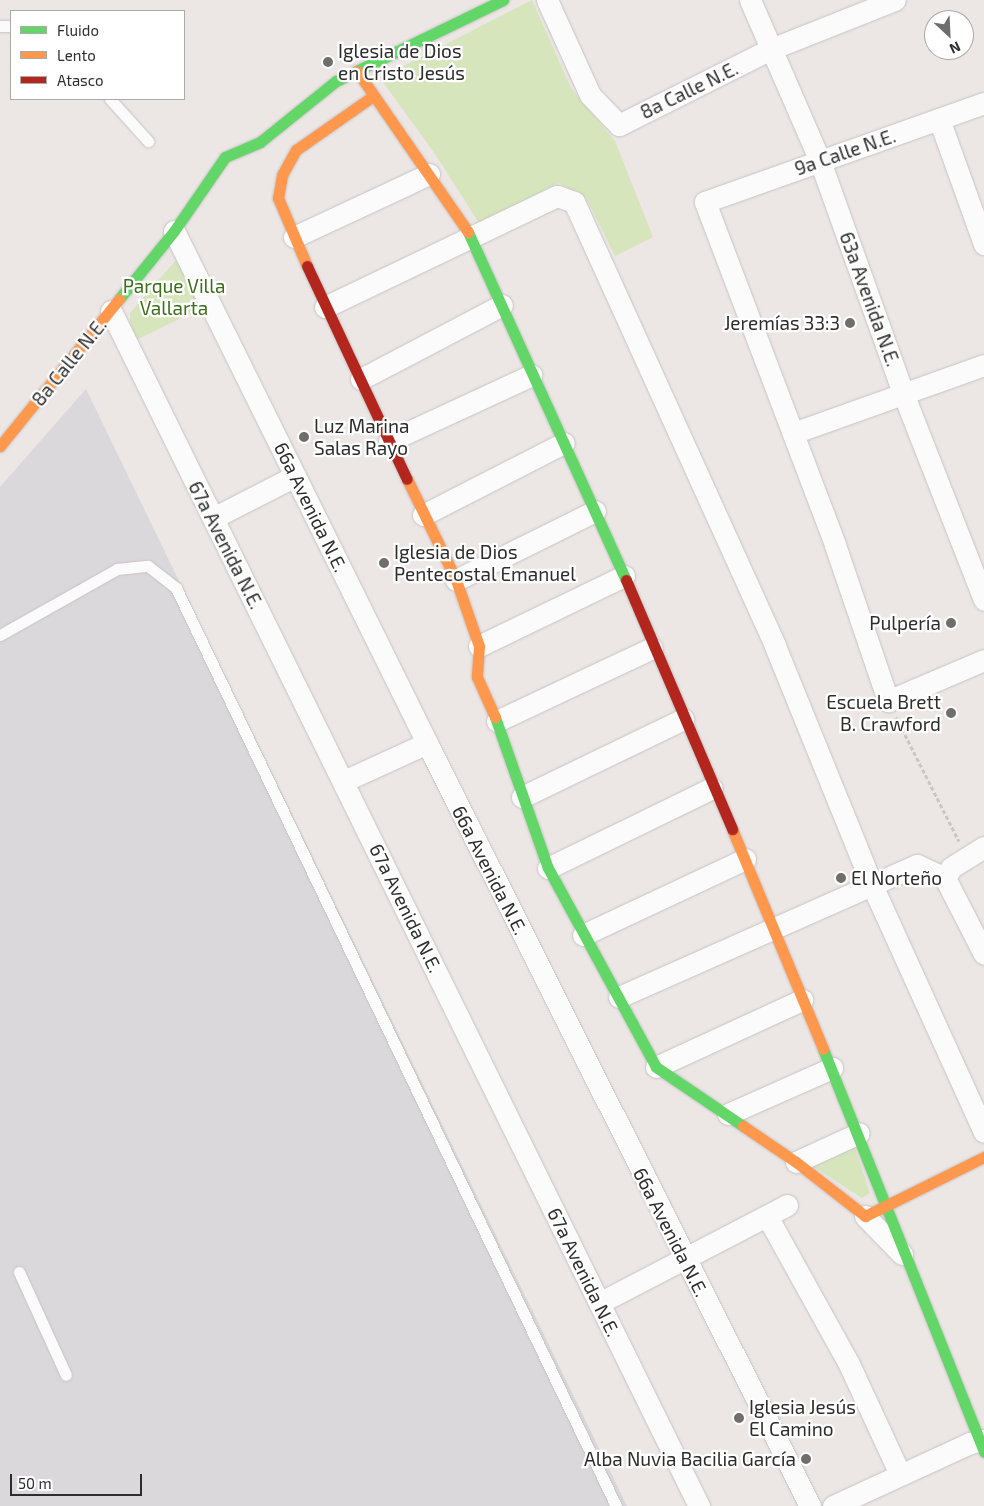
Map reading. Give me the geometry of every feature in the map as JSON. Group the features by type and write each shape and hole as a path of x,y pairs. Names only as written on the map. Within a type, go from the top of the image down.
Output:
{"street":[{"path":"503,0 357,71 472,238 624,576 682,719 745,859 888,1205 903,1255 975,1445 900,1474 833,1506"},
{"name":"8a Calle N.E.","path":"547,0 590,95 619,125 771,49 895,0"},
{"name":"63a Avenida N.E.","path":"750,0 820,161 904,393 984,600"},
{"name":"8a Calle N.E.","path":"0,446 174,231 225,157 260,142 336,81 357,71"},
{"path":"373,96 296,150 282,175 278,198 325,307 361,379 423,515 456,580 479,646 477,676 497,721 548,868 656,1067 728,1114 796,1162 865,1216 903,1255"},
{"name":"9a Calle N.E.","path":"793,433 705,202 984,103"},
{"path":"939,119 984,244"},
{"path":"294,237 429,174"},
{"path":"325,307 557,196 574,202 775,646 872,885 984,1132"},
{"name":"66a Avenida N.E.","path":"174,231 426,743 810,1506"},
{"path":"361,379 502,305"},
{"name":"67a Avenida N.E.","path":"111,311 344,781 699,1506"},
{"path":"984,364 793,433 888,701 984,660"},
{"path":"389,442 532,375"},
{"path":"423,515 564,443"},
{"path":"213,518 296,476"},
{"path":"456,580 594,511"},
{"path":"479,646 624,576"},
{"path":"497,721 652,648"},
{"path":"522,797 682,719"},
{"path":"344,781 426,743"},
{"path":"548,868 712,788"},
{"path":"945,878 951,868 976,852"},
{"path":"583,935 745,859"},
{"path":"619,997 917,865 945,878 984,954"},
{"path":"656,1067 802,1000"},
{"path":"728,1114 832,1068"},
{"path":"796,1162 859,1133"},
{"path":"865,1216 984,1157"},
{"path":"599,1303 786,1205"},
{"path":"767,1216 848,1362 900,1474"}],"lane":[{"path":"111,100 148,141"},
{"path":"0,634 117,569 148,566 176,588 616,1506"},
{"path":"19,1272 66,1375"}],"path":[{"path":"888,701 976,852"}],"shaded area":[{"path":"86,389 627,1506 0,1506 0,487"}],"green space":[{"path":"532,0 571,88 615,141 653,237 615,256 586,198 558,183 479,223 435,154 380,78"},
{"name":"Parque Villa Vallarta","path":"176,260 204,307 136,340 130,327 130,313"},
{"path":"854,1145 870,1193 862,1198 811,1165"}],"traffic: fast":[{"path":"119,299 174,231 225,157 260,142 336,81 503,0"},
{"path":"468,232 626,580"},
{"path":"495,717 548,868 656,1067 743,1126"},
{"path":"823,1049 984,1452"}],"traffic: slow":[{"path":"357,71 468,232"},
{"path":"307,266 278,198 282,175 296,150 373,96"},
{"path":"0,446 119,299"},
{"path":"407,479 456,580 479,646 477,677 495,717"},
{"path":"732,829 823,1049"},
{"path":"743,1126 796,1162 865,1216 984,1157"}],"traffic: jam":[{"path":"307,266 407,479"},
{"path":"626,580 732,829"}],"place":[{"name":"Iglesia de Dios en Cristo Jesús","path":"328,62"},
{"name":"Jeremías 33:3","path":"850,323"},
{"name":"Luz Marina Salas Rayo","path":"304,437"},
{"name":"Iglesia de Dios Pentecostal Emanuel","path":"384,563"},
{"name":"Pulpería","path":"951,623"},
{"name":"Escuela Brett B. Crawford","path":"951,713"},
{"name":"El Norteño","path":"841,878"},
{"name":"Iglesia Jesús El Camino","path":"739,1418"},
{"name":"Alba Nuvia Bacilia García","path":"806,1459"}]}
